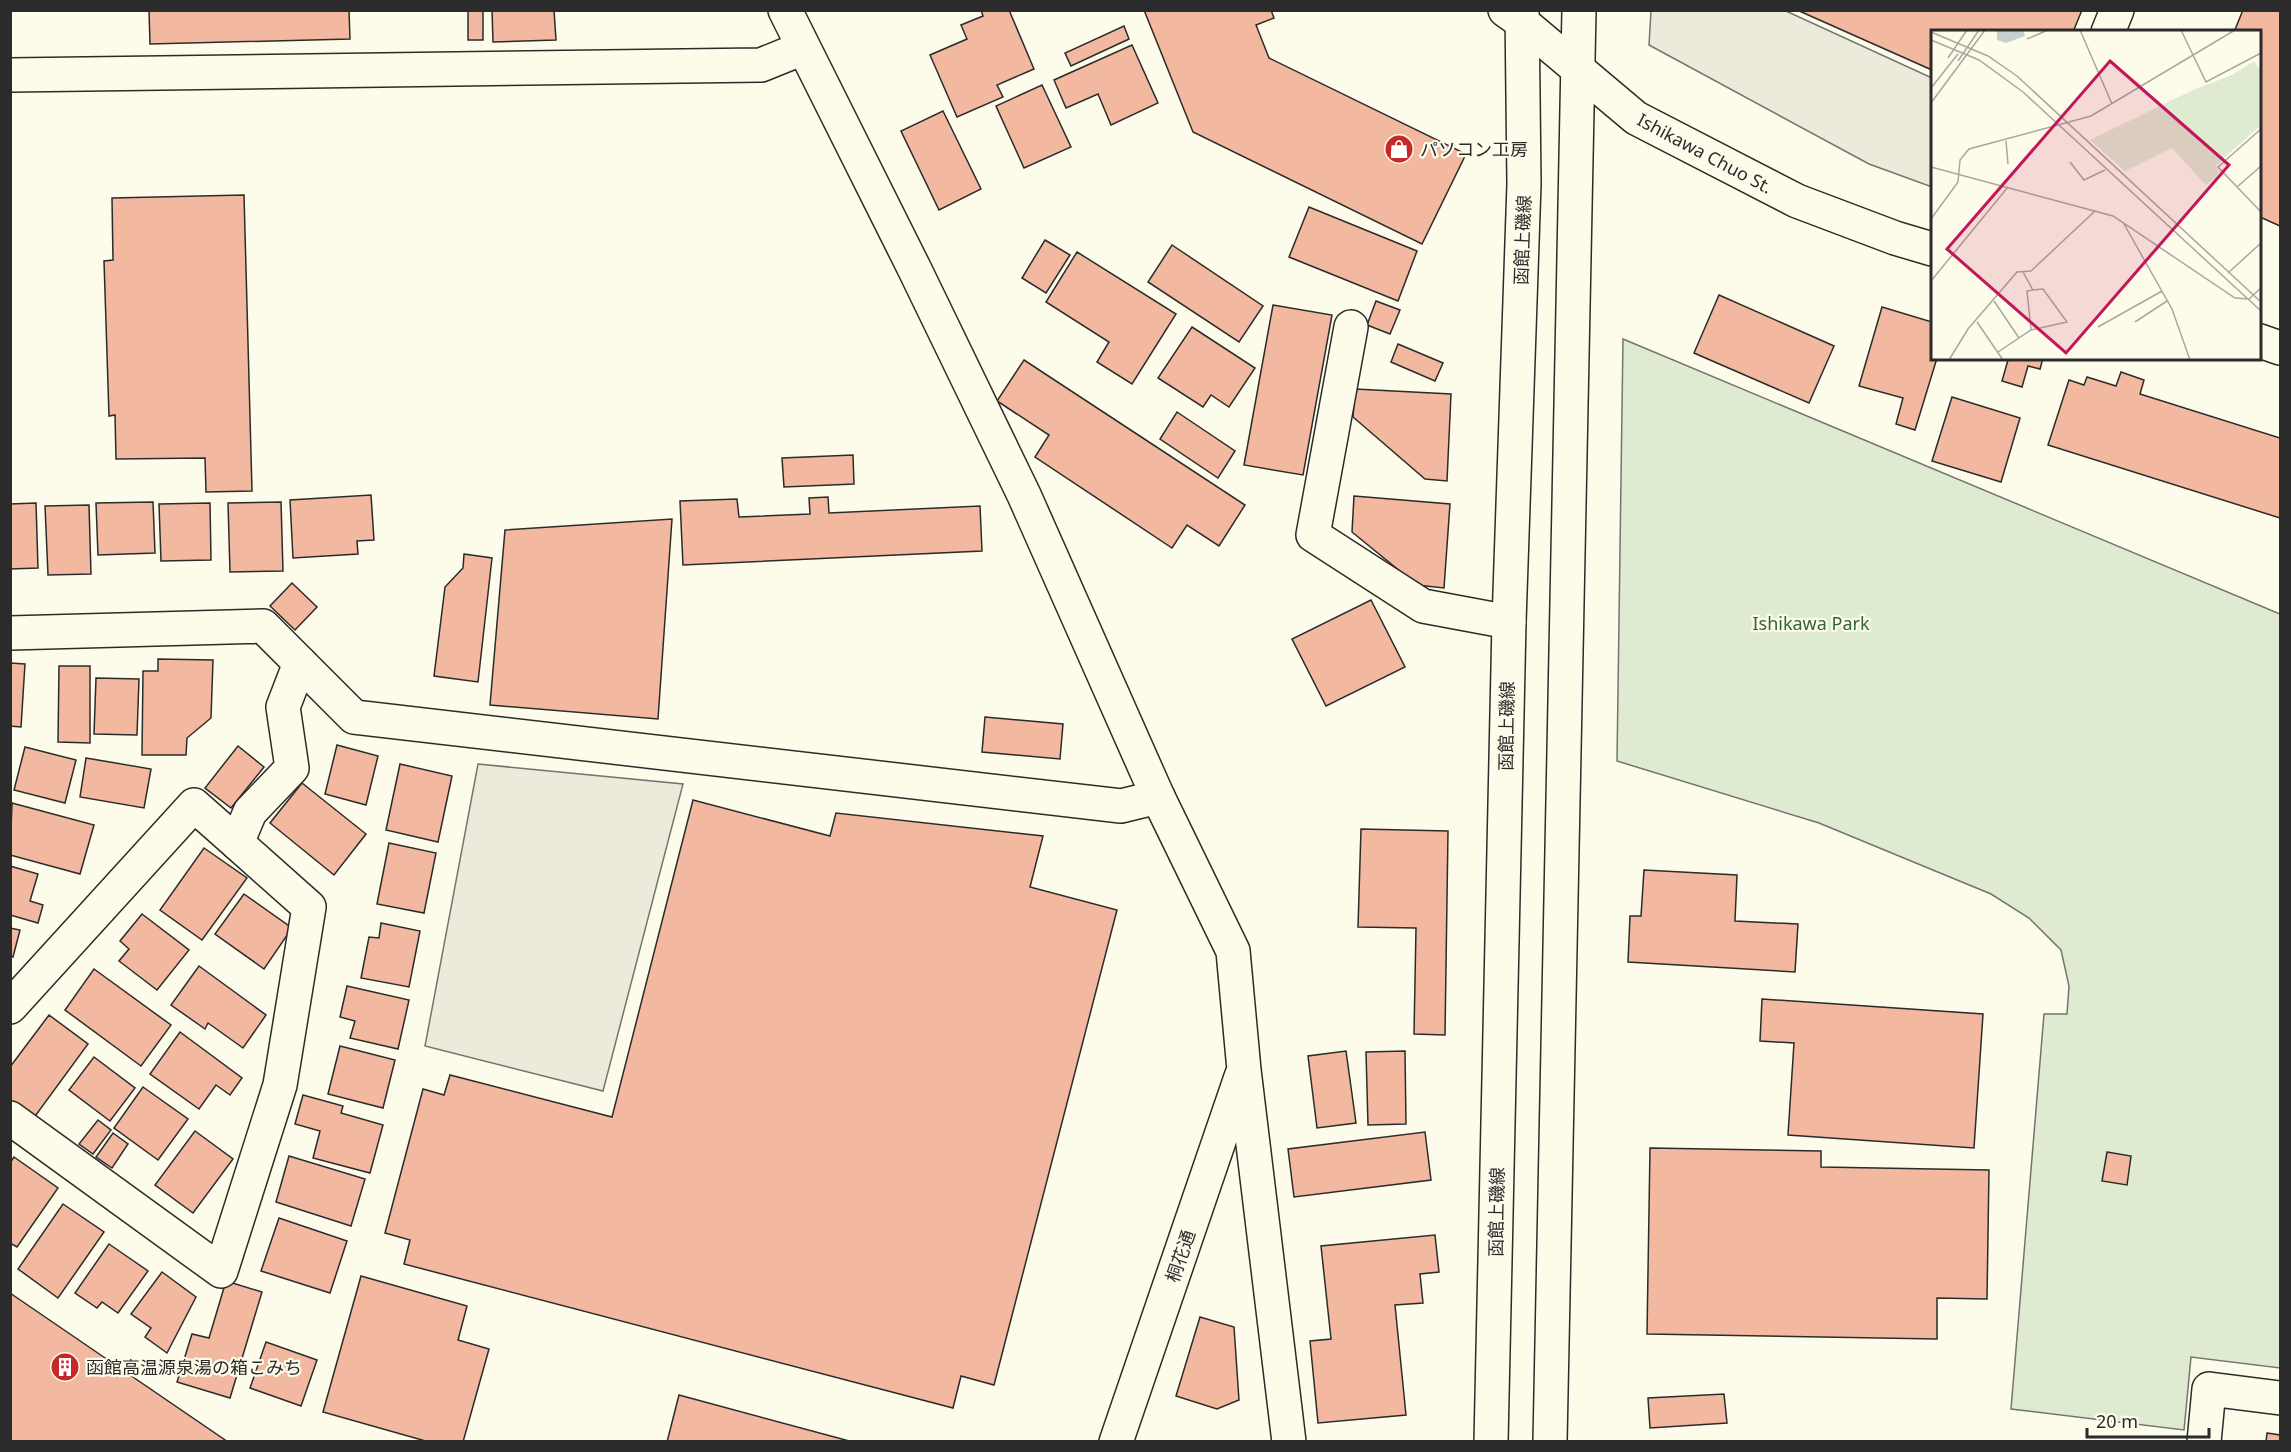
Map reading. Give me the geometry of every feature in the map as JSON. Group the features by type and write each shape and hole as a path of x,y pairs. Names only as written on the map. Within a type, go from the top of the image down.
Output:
{"street":[{"path":"785,10 1024,495 1158,797 1233,951 1244,1070 1289,1442"},
{"path":"1550,1442 1579,10"},
{"path":"2109,30 2117,10"},
{"name":"Ishikawa Chuo St.","path":"1516,14 1636,118 1786,196 1895,238 1931,249"},
{"name":"函館上磯線","path":"1491,1442 1509,622 1524,184 1516,14"},
{"path":"10,75 761,65 803,48"},
{"path":"1351,327 1313,535 1424,606 1509,622"},
{"path":"2261,342 2280,348"},
{"path":"10,633 263,626 354,717 1121,806 1158,797"},
{"path":"237,843 250,812 292,768 283,707 300,663"},
{"path":"10,1007 194,805 309,907 280,1085 221,1270 10,1118"},
{"name":"桐花通","path":"1116,1442 1244,1070"},
{"path":"2204,1442 2210,1389 2280,1398"}],"green space":[{"name":"Ishikawa Park","path":"1623,339 2280,614 2280,1368 2191,1357 2184,1430 2011,1409 2044,1014 2067,1014 2069,986 2061,950 2029,918 1991,894 1819,823 1617,761"}],"shaded area":[{"path":"1651,11 1786,11 1931,78 1931,187 1869,164 1649,45"},
{"path":"478,764 683,784 603,1091 425,1046"}],"building":[{"path":"149,10 349,10 350,39 150,44"},
{"path":"468,10 483,10 483,40 468,40"},
{"path":"492,10 554,10 556,40 493,42"},
{"path":"981,10 1009,10 1034,69 997,85 1003,97 957,117 930,55 967,39 961,25 983,16"},
{"path":"1144,10 1271,10 1274,18 1256,25 1269,58 1466,154 1422,244 1193,132"},
{"path":"1797,10 2082,10 2074,30 1931,30 1931,70"},
{"path":"2243,10 2280,10 2280,226 2261,217 2261,30 2235,30"},
{"path":"1124,26 1129,39 1071,66 1065,53"},
{"path":"1132,45 1158,103 1111,125 1098,94 1066,108 1054,80"},
{"path":"1042,85 1071,147 1024,168 996,106"},
{"path":"943,111 981,189 939,210 901,131"},
{"path":"244,195 252,491 206,492 205,458 116,459 115,415 109,416 104,261 113,260 112,198"},
{"path":"1309,207 1417,251 1398,301 1289,257"},
{"path":"1045,240 1070,255 1046,293 1022,278"},
{"path":"1172,245 1263,306 1239,342 1148,282"},
{"path":"1077,252 1176,314 1132,384 1097,362 1109,342 1046,302"},
{"path":"1719,295 1834,346 1809,403 1694,353"},
{"path":"1376,301 1400,310 1390,334 1367,325"},
{"path":"1273,305 1332,315 1303,475 1244,465"},
{"path":"1882,307 1931,322 1931,360 1936,360 1915,430 1896,424 1903,398 1859,386"},
{"path":"1192,327 1255,368 1229,407 1211,395 1203,407 1158,378"},
{"path":"1398,344 1443,363 1435,381 1391,362"},
{"path":"1024,360 1245,505 1219,546 1187,525 1172,548 1035,457 1049,435 997,401"},
{"path":"2008,360 2042,360 2040,369 2028,366 2022,387 2002,381"},
{"path":"2121,372 2144,380 2140,394 2280,438 2280,518 2048,445 2069,380 2084,385 2087,377 2116,386"},
{"path":"1355,389 1451,394 1447,481 1425,479 1353,417"},
{"path":"1952,397 2020,418 2001,482 1932,461"},
{"path":"1177,412 1235,451 1218,478 1160,439"},
{"path":"853,455 854,484 784,487 782,458"},
{"path":"371,495 374,540 357,541 358,554 293,558 290,500"},
{"path":"1354,496 1450,504 1444,588 1417,585 1352,532"},
{"path":"828,497 829,513 980,506 982,551 683,565 680,501 737,499 739,517 810,514 809,498"},
{"path":"153,502 155,553 98,555 96,503"},
{"path":"281,502 283,571 230,572 228,503"},
{"path":"36,503 38,568 10,569 10,504"},
{"path":"210,503 211,560 161,561 159,504"},
{"path":"89,505 91,574 48,575 45,506"},
{"path":"672,519 658,719 490,705 505,530"},
{"path":"464,554 492,558 478,682 434,676 445,587 463,568"},
{"path":"292,583 317,607 295,630 270,606"},
{"path":"1371,600 1405,667 1326,706 1292,639"},
{"path":"158,659 213,660 211,718 187,738 186,755 142,755 143,671 158,671"},
{"path":"10,663 25,664 21,727 10,726"},
{"path":"59,666 90,666 90,743 58,742"},
{"path":"96,678 139,679 137,735 94,734"},
{"path":"985,717 1063,724 1060,759 982,752"},
{"path":"337,745 378,756 366,805 325,794"},
{"path":"238,746 264,767 231,808 205,788"},
{"path":"25,747 76,760 65,803 14,790"},
{"path":"86,758 151,769 144,808 80,797"},
{"path":"400,764 452,776 438,842 386,830"},
{"path":"302,783 366,834 334,875 270,823"},
{"path":"693,800 830,836 836,813 1043,836 1030,887 1117,910 994,1385 961,1376 953,1408 404,1264 410,1240 385,1233 423,1089 444,1095 450,1075 612,1117"},
{"path":"12,803 94,825 80,874 10,855"},
{"path":"1361,829 1448,831 1445,1035 1414,1034 1416,928 1358,927"},
{"path":"389,843 436,853 424,913 377,904"},
{"path":"204,848 247,878 202,940 160,910"},
{"path":"10,866 38,874 30,901 43,905 38,923 10,915"},
{"path":"1644,870 1737,875 1735,921 1798,924 1795,972 1628,962 1630,916 1641,916"},
{"path":"244,894 292,928 264,969 215,934"},
{"path":"142,914 189,950 157,990 119,961 129,949 120,941"},
{"path":"381,923 420,931 409,987 361,978 369,937 379,938"},
{"path":"10,928 20,930 13,957 10,956"},
{"path":"199,966 266,1015 243,1048 208,1023 205,1029 171,1005"},
{"path":"94,969 171,1025 141,1066 65,1010"},
{"path":"347,986 409,1000 398,1049 350,1038 355,1021 340,1017"},
{"path":"1762,999 1983,1014 1974,1148 1788,1135 1794,1043 1760,1041"},
{"path":"49,1015 88,1044 33,1119 10,1103 10,1067"},
{"path":"180,1032 242,1078 230,1095 216,1085 199,1109 150,1074"},
{"path":"340,1046 395,1060 383,1108 328,1094"},
{"path":"1346,1051 1356,1123 1317,1128 1308,1056"},
{"path":"1405,1051 1406,1124 1368,1125 1366,1052"},
{"path":"94,1057 135,1088 110,1121 69,1090"},
{"path":"143,1087 188,1119 158,1160 114,1128"},
{"path":"303,1095 343,1106 341,1113 383,1125 370,1173 313,1158 320,1131 295,1124"},
{"path":"98,1120 111,1130 93,1154 79,1144"},
{"path":"195,1131 233,1159 193,1213 155,1185"},
{"path":"1425,1132 1431,1180 1294,1197 1288,1149"},
{"path":"113,1133 128,1144 112,1168 96,1157"},
{"path":"1650,1148 1821,1151 1821,1167 1989,1170 1987,1299 1937,1298 1937,1339 1647,1334"},
{"path":"2107,1152 2131,1156 2127,1185 2102,1181"},
{"path":"289,1156 365,1179 351,1226 276,1202"},
{"path":"14,1157 58,1188 17,1247 10,1243 10,1163"},
{"path":"63,1204 104,1232 58,1298 18,1269"},
{"path":"279,1218 347,1241 330,1293 261,1271"},
{"path":"1435,1235 1439,1272 1420,1274 1423,1303 1395,1305 1406,1415 1318,1423 1310,1341 1331,1339 1321,1246"},
{"path":"109,1244 148,1271 118,1313 102,1302 97,1308 75,1293"},
{"path":"162,1272 196,1297 167,1353 145,1337 151,1328 131,1314"},
{"path":"361,1276 467,1306 458,1340 489,1349 463,1442 429,1442 323,1412"},
{"path":"226,1281 262,1292 230,1398 177,1382 192,1334 209,1338"},
{"name":"函館高温源泉湯の箱こみち","path":"10,1293 228,1442 10,1442"},
{"path":"1200,1317 1234,1327 1239,1400 1217,1409 1176,1396"},
{"path":"266,1342 317,1360 301,1406 250,1388"},
{"path":"1724,1394 1727,1423 1650,1428 1648,1398"},
{"path":"679,1395 853,1442 667,1442"},
{"path":"2267,1433 2280,1435 2280,1442 2266,1442"}],"place":[{"name":"パソコン工房","path":"1399,149"},
{"name":"函館高温源泉湯の箱こみち","path":"65,1367"}]}
